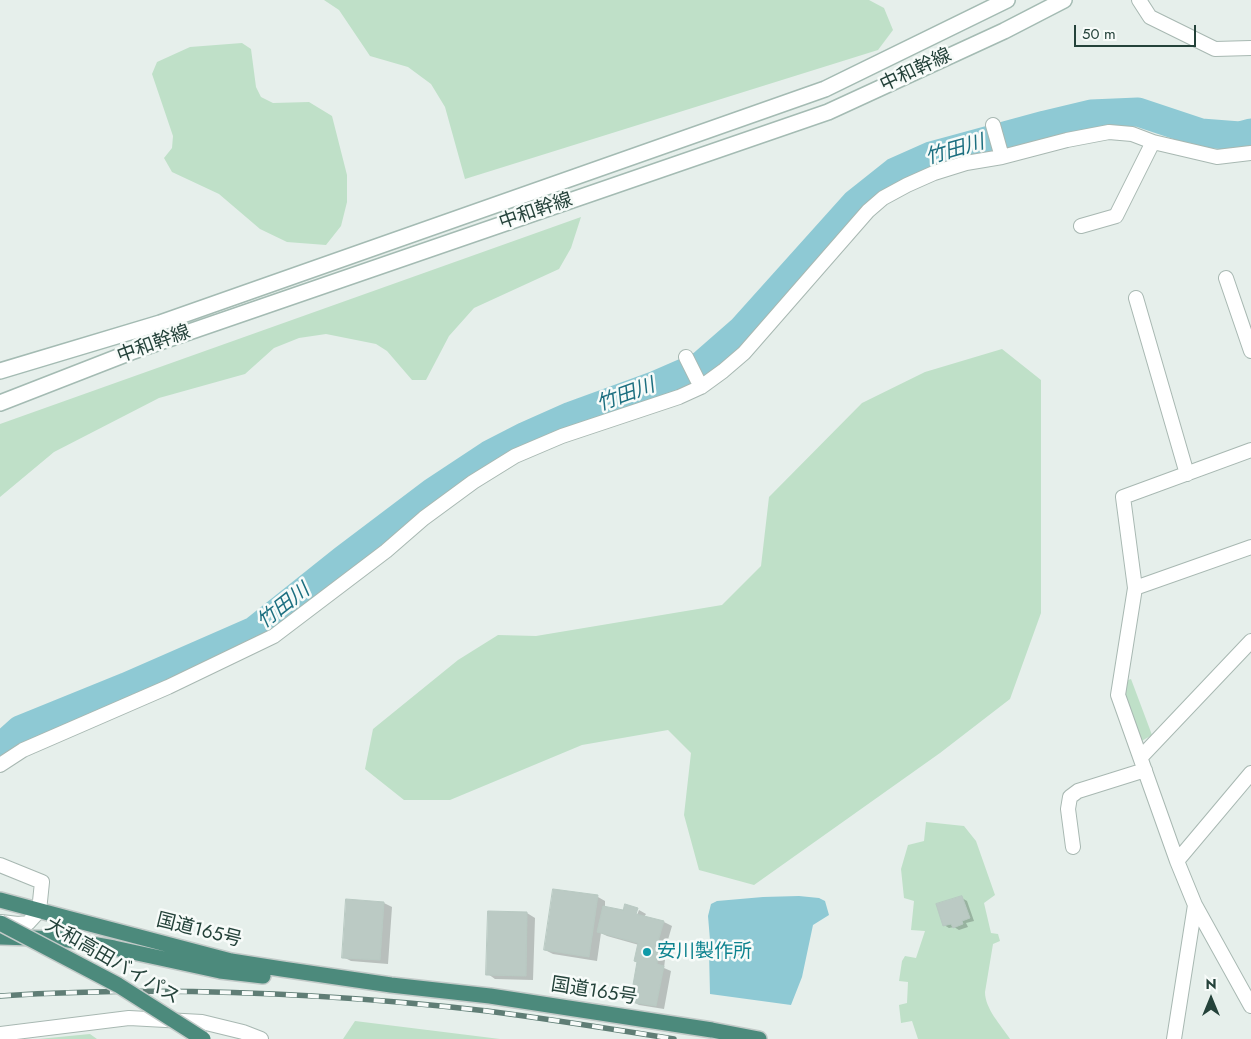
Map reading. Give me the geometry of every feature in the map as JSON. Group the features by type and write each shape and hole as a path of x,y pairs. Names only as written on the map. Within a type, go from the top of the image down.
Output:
{"highway":[{"name":"国道165号","path":"0,900 231,960 282,970 490,996 759,1039"},
{"name":"大和高田バイパス","path":"0,922 118,985 203,1039"},
{"name":"国道165号","path":"0,937 63,939 220,971 312,981 391,985"}],"main road":[{"name":"中和幹線","path":"0,370 160,323 825,89 1007,0"},
{"name":"中和幹線","path":"0,403 131,352 828,112 1004,31 1064,0"}],"street":[{"path":"1139,0 1150,17 1215,49 1249,46"},
{"path":"993,125 1002,157"},
{"path":"0,765 23,750 168,687 274,636 386,551 431,513 473,482 516,456 562,436 678,397 701,387 744,354 868,211 884,198 907,185 966,163 1002,157 1067,140 1110,132 1132,134 1153,142 1217,157 1251,153"},
{"path":"1081,226 1116,216 1153,142"},
{"path":"1226,278 1251,351"},
{"path":"1136,298 1187,474"},
{"path":"686,357 701,387"},
{"path":"1251,452 1123,497 1135,588 1118,695 1177,861 1195,905 1251,1006"},
{"path":"1135,588 1251,547"},
{"path":"1073,847 1068,809 1070,797 1078,791 1143,764 1251,641"},
{"path":"1177,861 1248,780"},
{"path":"0,865 42,882 38,911 28,923 0,922"},
{"path":"1174,1039 1195,905"},
{"path":"0,1034 129,1018 202,1022 243,1032 260,1039"}],"green space":[{"path":"324,0 869,0 884,8 893,30 878,50 465,179 445,107 431,84 408,67 370,56 339,10"},
{"path":"242,43 251,49 256,87 261,97 273,103 309,102 332,116 347,175 347,202 341,226 326,245 287,242 260,229 219,194 172,172 164,158 172,148 173,136 152,74 157,62 190,47"},
{"path":"581,217 571,248 559,269 474,308 449,336 426,380 412,380 387,351 376,344 326,334 299,338 274,348 245,374 159,398 54,452 0,497 0,424"},
{"path":"1002,349 1041,380 1041,613 1010,699 940,753 754,885 699,870 684,815 691,753 668,730 582,745 450,800 404,800 365,769 373,729 458,660 498,635 536,636 722,605 761,566 769,497 862,403 925,372"},
{"path":"1131,679 1152,735 1140,742 1118,695 1125,681"},
{"path":"926,822 964,826 976,841 995,895 984,903 991,933 998,934 1000,941 993,944 985,992 986,998 994,1017 1010,1039 918,1039 912,1021 901,1023 899,1005 907,1003 908,982 899,981 902,961 905,956 916,958 925,931 911,930 914,901 904,898 901,869 908,845 924,841"},
{"path":"355,1021 500,1039 343,1039"},
{"path":"90,1034 97,1039 38,1039"}],"water":[{"path":"799,896 819,898 825,901 829,915 813,925 802,977 791,1005 710,994 708,916 711,904 717,901"}],"building":[{"path":"553,889 598,895 589,957 544,950"},
{"path":"962,896 970,918 962,921 963,924 953,928 951,924 943,926 936,904"},
{"path":"346,899 384,902 380,960 342,958"},
{"name":"安川製作所","path":"625,904 638,908 636,914 664,921 659,938 657,964 664,966 656,1006 630,1002 637,962 634,961 638,943 597,932 603,906 623,910"},
{"path":"488,911 527,912 526,976 486,975"}],"waterway":[{"name":"竹田川","path":"0,748 20,730 126,687 254,631 433,492 489,455 571,416 656,385 702,365 742,330 856,203 895,172 931,156 1091,114 1138,112 1201,133 1240,136 1251,133"}],"railway":[{"path":"0,996 122,992 244,993 305,996 487,1011 674,1039"}],"place":[{"name":"安川製作所","path":"647,952"}]}
